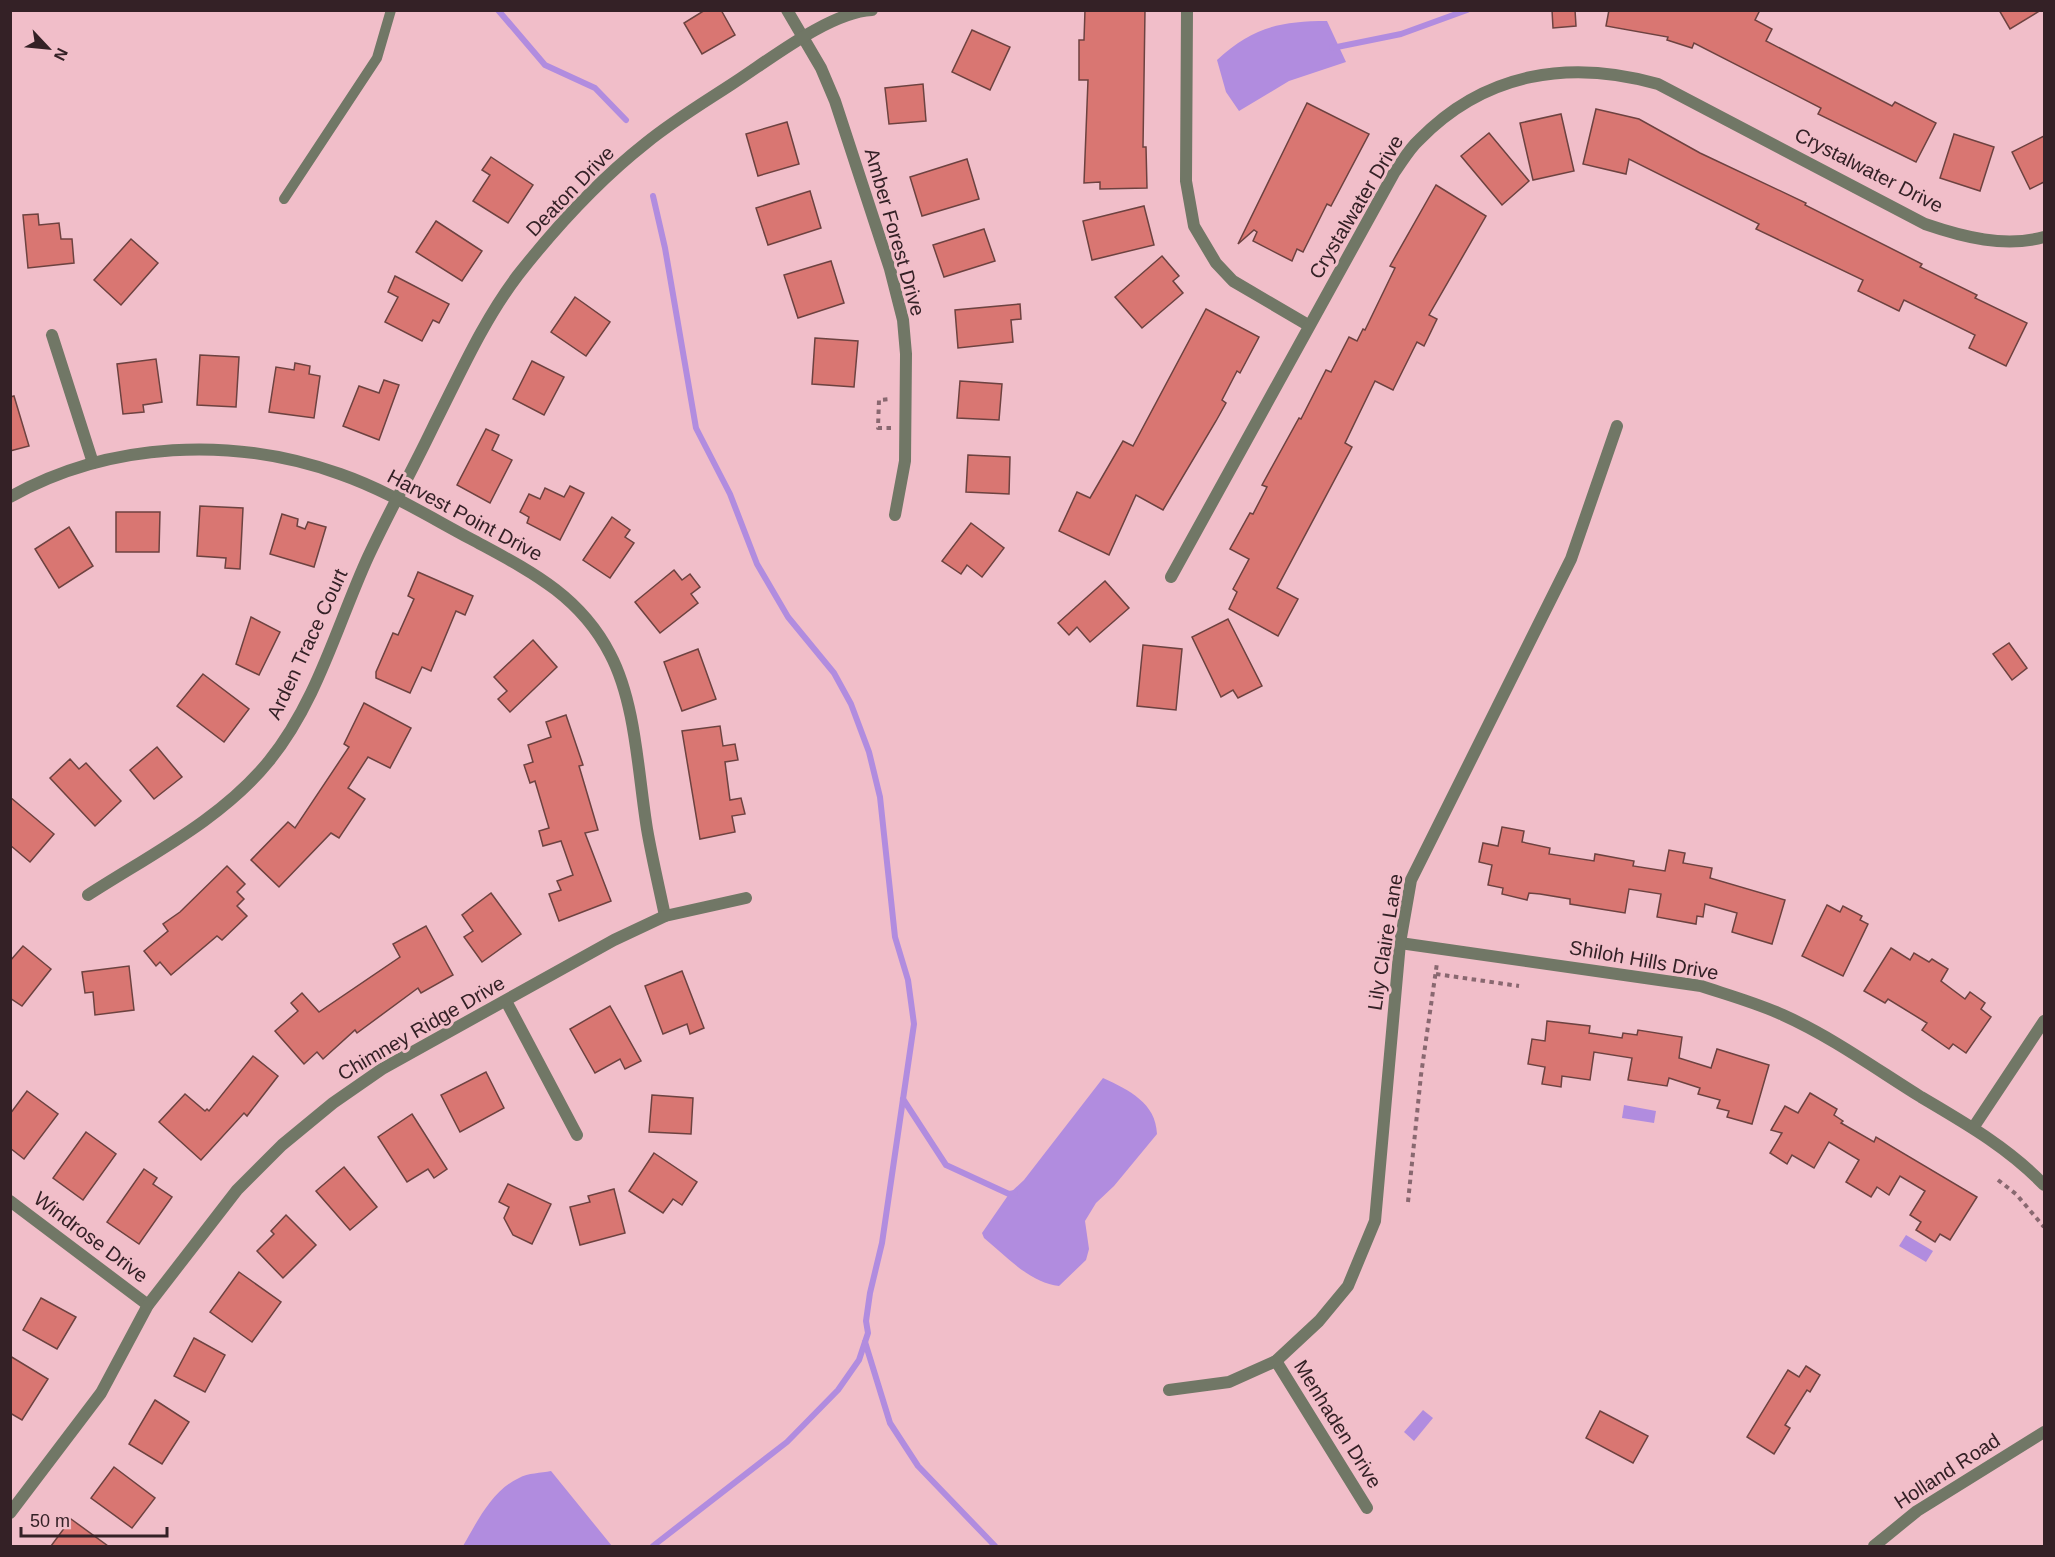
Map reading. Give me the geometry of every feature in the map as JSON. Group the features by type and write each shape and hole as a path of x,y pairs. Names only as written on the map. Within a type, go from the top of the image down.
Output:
{"street":[{"name":"Amber Forest Drive","path":"787,10 821,68 835,101 890,269 903,320 906,354 905,450 895,515"},
{"name":"Deaton Drive","path":"397,500 493,311 518,275 600,185 647,142 803,38 861,11 872,10"},
{"path":"1187,10 1186,181 1194,226 1216,263 1233,281 1308,325"},
{"name":"Crystalwater Drive","path":"1171,577 1308,325 1394,173 1418,141 1456,109 1508,82 1558,72 1606,72 1658,84 1925,224 1957,235 2011,242 2044,237"},
{"path":"52,335 93,463"},
{"name":"Lily Claire Lane","path":"1169,1390 1229,1382 1276,1361 1319,1321 1348,1286 1375,1221 1400,943 1411,879 1571,559 1617,426"},
{"name":"Harvest Point Drive","path":"10,497 49,479 93,463 176,450 265,454 341,474 397,500 529,570 566,595 595,628 611,655 620,679 638,753 647,828 665,916"},
{"name":"Arden Trace Court","path":"88,895 208,818 254,778 271,759 305,704 369,556 397,500"},
{"name":"Chimney Ridge Drive","path":"10,1513 101,1393 148,1305 237,1191 282,1145 333,1103 382,1070 614,940 665,916 746,898"},
{"name":"Shiloh Hills Drive","path":"1400,943 1651,978 1710,989 1783,1015 1821,1034 1973,1128 2027,1167 2044,1185"},
{"path":"506,1001 577,1135"},
{"path":"1973,1128 2044,1020"},
{"name":"Windrose Drive","path":"10,1201 148,1305"},
{"name":"Menhaden Drive","path":"1276,1361 1367,1508"},
{"name":"Holland Road","path":"1874,1546 1917,1511 2044,1432"}],"lane":[{"path":"284,200 377,58 391,10"}],"path":[{"path":"1408,1202 1421,1075 1436,974 1519,986"},
{"path":"1998,1180 2016,1194 2044,1227"}],"shaded area":[{"path":"1310,21 1327,21 1346,62 1289,81 1239,111 1226,92 1217,60 1242,40 1267,28"},
{"path":"1103,1078 1122,1087 1146,1106 1152,1114 1157,1134 1114,1186 1096,1203 1085,1221 1089,1249 1086,1260 1059,1286 1048,1284 1019,1268 984,1238 982,1233 1009,1194 1024,1180"},
{"path":"1624,1105 1656,1111 1654,1123 1622,1118"},
{"path":"1906,1235 1933,1251 1926,1262 1899,1246"},
{"path":"1423,1410 1433,1418 1414,1441 1404,1432"},
{"path":"551,1471 612,1546 463,1546 493,1498 509,1483 530,1474"}],"building":[{"path":"705,10 721,10 735,35 702,54 684,23"},
{"path":"1085,10 1145,10 1143,147 1146,147 1147,188 1100,189 1100,182 1084,183 1088,80 1079,80 1079,40 1084,40"},
{"path":"1552,10 1575,10 1576,26 1553,28"},
{"path":"1609,10 1760,10 1755,20 1772,29 1766,41 1892,106 1895,102 1936,123 1916,162 1818,114 1821,108 1694,43 1692,48 1667,40 1668,37 1606,26"},
{"path":"1999,10 2041,10 2010,29"},
{"path":"972,30 1010,47 990,90 952,72"},
{"path":"923,84 926,121 889,124 885,88"},
{"path":"1307,103 1369,134 1331,206 1327,204 1303,252 1297,249 1292,261 1253,241 1257,232 1254,230 1238,244"},
{"path":"1596,109 1639,119 1700,153 1806,203 1805,205 1922,264 1920,267 1977,295 1975,298 2027,323 2006,366 1969,348 1975,335 1904,300 1899,311 1858,291 1863,280 1756,229 1759,224 1629,159 1626,174 1583,164"},
{"path":"1561,114 1574,171 1533,180 1520,123"},
{"path":"787,122 799,164 758,176 746,134"},
{"path":"1489,133 1529,181 1502,205 1461,156"},
{"path":"1954,134 1994,147 1980,191 1940,178"},
{"path":"2044,136 2044,182 2030,189 2012,152"},
{"path":"491,157 533,185 508,223 473,201 490,175 482,170"},
{"path":"967,159 979,199 922,216 910,177"},
{"path":"1436,185 1486,216 1429,315 1437,319 1424,346 1417,342 1393,390 1375,381 1345,443 1352,447 1277,588 1298,599 1278,636 1229,609 1237,592 1233,589 1249,559 1230,549 1250,513 1253,514 1267,487 1262,485 1299,418 1301,419 1326,370 1331,372 1349,337 1357,341 1363,329 1365,330 1395,268 1390,266"},
{"path":"810,191 821,228 768,245 756,208"},
{"path":"1144,206 1154,245 1092,260 1083,221"},
{"path":"38,214 39,225 59,223 61,239 72,239 74,263 28,268 23,215"},
{"path":"436,221 482,251 462,281 416,252"},
{"path":"984,229 995,261 944,277 933,245"},
{"path":"131,239 158,263 121,305 94,280"},
{"path":"1162,256 1179,276 1173,281 1183,293 1142,328 1115,297"},
{"path":"831,261 844,303 798,318 784,275"},
{"path":"395,276 449,304 439,323 433,320 422,341 385,322 398,297 388,292"},
{"path":"575,297 610,322 586,356 551,332"},
{"path":"1020,304 1021,319 1011,320 1013,342 958,348 955,310"},
{"path":"1206,309 1259,337 1240,373 1237,371 1222,400 1226,403 1163,510 1136,495 1109,555 1059,531 1077,492 1090,498 1123,441 1133,446"},
{"path":"815,338 858,341 854,387 812,384"},
{"path":"200,355 239,357 236,407 197,405"},
{"path":"156,359 162,402 143,405 144,412 123,414 117,364"},
{"path":"532,361 564,377 544,415 513,399"},
{"path":"295,363 310,366 309,374 320,376 314,418 269,412 276,367 294,370"},
{"path":"384,380 399,385 379,440 343,426 359,386 379,393"},
{"path":"960,381 1002,384 999,420 957,418"},
{"path":"14,396 29,446 10,451 10,397"},
{"path":"486,429 499,435 492,450 512,460 490,503 457,485"},
{"path":"968,455 1010,457 1009,494 966,492"},
{"path":"570,486 584,493 560,540 527,523 529,517 520,512 529,494 540,499 545,488 564,497"},
{"path":"200,506 243,508 240,569 225,568 226,558 197,556"},
{"path":"116,512 160,512 159,552 116,552"},
{"path":"282,514 298,519 297,526 305,529 308,522 326,527 314,567 270,554"},
{"path":"612,517 630,530 625,537 634,543 610,578 583,560"},
{"path":"971,523 1004,548 982,577 967,565 961,574 942,561"},
{"path":"69,527 93,566 59,588 35,549"},
{"path":"674,570 682,580 690,574 700,587 691,594 698,603 660,633 635,602"},
{"path":"418,572 473,596 465,615 456,611 431,671 422,667 410,693 376,678 376,672 393,633 398,635 414,599 408,596"},
{"path":"1105,581 1129,608 1090,642 1077,627 1069,635 1058,623"},
{"path":"251,617 280,632 259,675 236,664"},
{"path":"1228,619 1262,686 1238,698 1233,690 1221,697 1192,637"},
{"path":"533,640 557,667 510,712 498,699 507,691 494,677"},
{"path":"2009,643 2027,668 2012,680 1993,654"},
{"path":"1143,645 1182,649 1176,710 1137,706"},
{"path":"698,649 716,699 682,711 664,662"},
{"path":"203,674 249,709 224,742 177,706"},
{"path":"364,703 411,728 390,768 368,757 348,788 365,799 339,838 331,833 279,887 251,860 288,822 295,828 349,747 344,744"},
{"path":"566,715 583,765 579,766 598,830 585,833 611,901 559,921 549,894 561,890 557,881 573,875 561,841 543,846 539,831 549,828 535,781 530,783 524,765 533,762 528,745 551,737 546,722"},
{"path":"720,726 723,746 735,744 738,760 725,762 730,800 741,798 745,814 732,816 735,832 700,839 682,731"},
{"path":"157,747 182,777 154,799 130,770"},
{"path":"70,759 79,769 86,763 121,801 95,826 50,778"},
{"path":"10,797 54,834 30,862 10,845"},
{"path":"1502,827 1524,831 1522,842 1550,848 1549,854 1594,861 1595,854 1634,861 1633,866 1665,871 1669,850 1685,853 1683,863 1712,868 1710,878 1785,900 1772,944 1732,932 1737,913 1705,904 1703,917 1697,916 1696,924 1657,917 1661,894 1629,889 1625,913 1570,904 1570,899 1540,894 1529,893 1527,900 1502,894 1503,888 1488,885 1492,865 1479,862 1483,843 1498,846"},
{"path":"227,866 245,884 237,892 244,899 237,906 247,916 222,940 217,936 171,975 160,962 156,966 144,951 168,931 163,924 180,912"},
{"path":"491,893 521,934 482,962 464,937 473,931 462,915"},
{"path":"1827,905 1840,912 1843,906 1862,916 1860,920 1868,924 1843,976 1802,956"},
{"path":"426,926 453,975 421,993 418,988 357,1033 355,1030 323,1059 317,1052 304,1064 275,1031 298,1011 291,1003 302,993 319,1012 400,957 393,944"},
{"path":"23,946 51,969 22,1006 10,998 10,961"},
{"path":"1891,948 1910,960 1914,953 1929,962 1932,959 1948,969 1941,981 1965,999 1970,992 1985,1003 1981,1009 1991,1017 1966,1053 1953,1044 1949,1049 1922,1030 1927,1023 1888,999 1885,1003 1864,991"},
{"path":"129,966 134,1010 95,1015 93,992 85,993 82,972"},
{"path":"682,971 704,1028 690,1034 687,1024 663,1034 645,986"},
{"path":"610,1006 641,1061 625,1069 620,1059 595,1073 570,1029"},
{"path":"1547,1021 1590,1026 1589,1033 1622,1038 1623,1033 1637,1035 1638,1030 1682,1037 1679,1058 1711,1068 1717,1049 1769,1065 1752,1124 1727,1117 1729,1111 1717,1108 1720,1100 1698,1094 1700,1088 1669,1078 1667,1086 1628,1080 1632,1058 1594,1052 1590,1080 1562,1076 1561,1087 1542,1084 1545,1067 1528,1064 1532,1039 1545,1041"},
{"path":"253,1056 278,1076 247,1116 244,1113 201,1160 159,1122 185,1094 205,1111 207,1109 209,1111"},
{"path":"486,1072 504,1108 460,1132 441,1095"},
{"path":"27,1091 58,1114 24,1159 10,1148 10,1114"},
{"path":"1810,1093 1837,1109 1834,1115 1843,1121 1841,1123 1874,1142 1876,1137 1977,1197 1950,1240 1940,1234 1935,1242 1916,1230 1921,1222 1910,1215 1925,1191 1900,1176 1889,1195 1877,1187 1871,1197 1846,1182 1859,1160 1829,1142 1814,1168 1792,1155 1787,1164 1770,1153 1782,1133 1771,1130 1785,1106 1798,1113"},
{"path":"652,1095 693,1098 691,1134 649,1132"},
{"path":"412,1114 447,1169 434,1178 428,1169 407,1182 378,1137"},
{"path":"86,1132 116,1154 83,1200 53,1178"},
{"path":"654,1153 697,1182 682,1205 673,1199 663,1213 629,1191"},
{"path":"344,1167 377,1207 350,1230 316,1191"},
{"path":"144,1169 157,1178 153,1184 172,1197 139,1244 107,1222"},
{"path":"508,1184 551,1204 532,1244 513,1235 504,1218 509,1207 499,1202"},
{"path":"614,1189 625,1233 580,1245 570,1207 590,1202 588,1196"},
{"path":"286,1215 316,1245 283,1278 257,1251 274,1234 271,1231"},
{"path":"239,1272 281,1302 252,1342 210,1312"},
{"path":"41,1298 76,1317 57,1349 23,1330"},
{"path":"194,1338 225,1355 205,1392 174,1376"},
{"path":"10,1356 48,1379 22,1420 10,1413"},
{"path":"1806,1366 1820,1375 1810,1392 1807,1390 1785,1425 1790,1428 1774,1454 1747,1437 1788,1370 1799,1377"},
{"path":"155,1400 189,1422 162,1464 129,1444"},
{"path":"1600,1411 1648,1436 1633,1463 1586,1438"},
{"path":"114,1467 155,1498 132,1528 91,1498"},
{"path":"71,1519 108,1546 51,1546"}],"waterway":[{"path":"498,10 545,65 595,88 626,120"},
{"path":"1332,48 1401,34 1467,10"},
{"path":"653,196 665,248 696,428 730,494 757,564 788,617 834,673 851,704 869,752 880,797 895,937 908,980 914,1024 882,1243 870,1293 866,1321 868,1333 859,1360 838,1390 787,1442 653,1546"},
{"path":"903,1099 946,1165 1009,1194 1015,1193"},
{"path":"865,1342 890,1423 918,1466 995,1546"}]}
